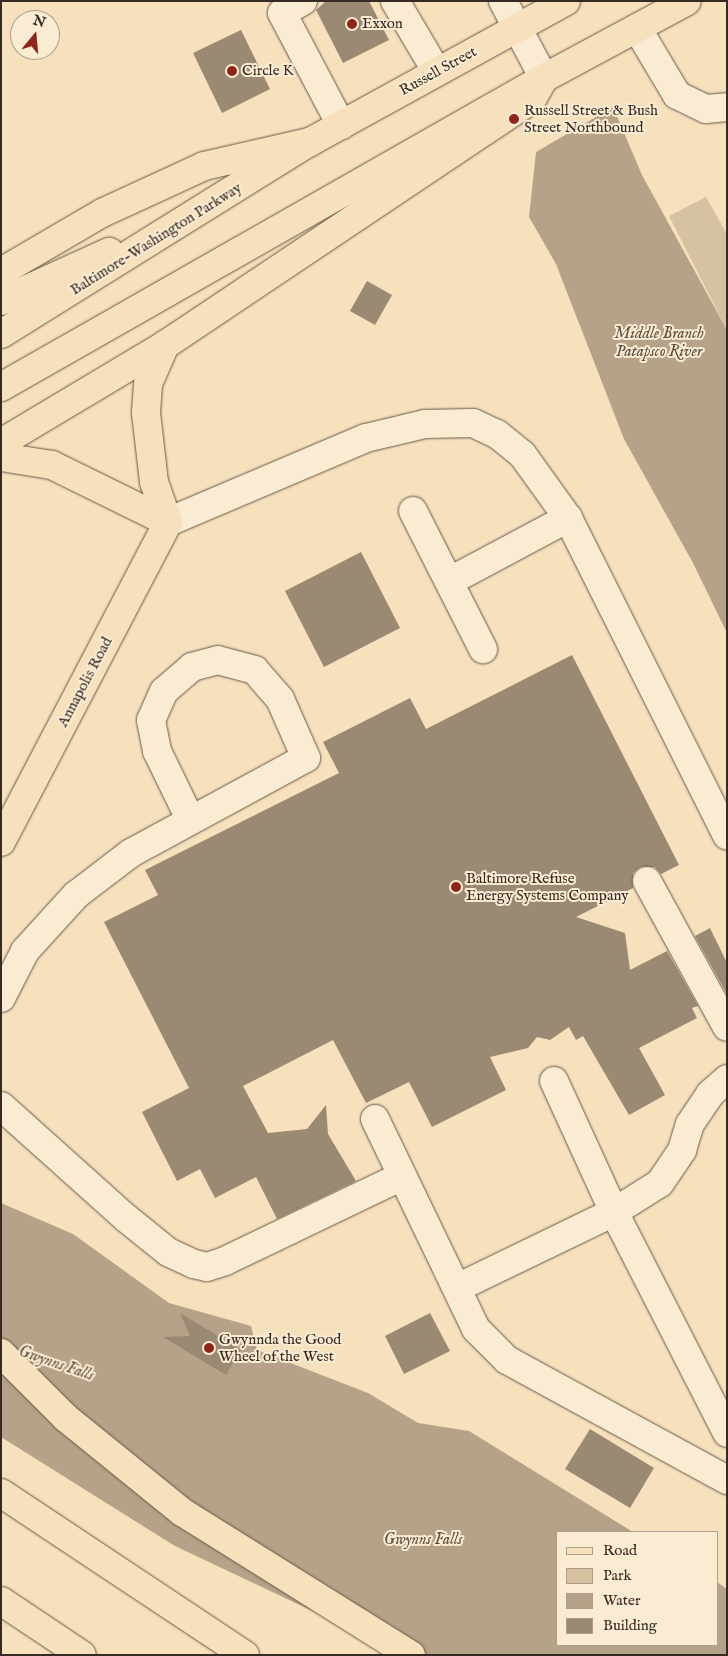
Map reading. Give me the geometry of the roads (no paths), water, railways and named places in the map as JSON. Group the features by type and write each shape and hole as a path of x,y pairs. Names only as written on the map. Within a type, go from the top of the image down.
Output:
{"main road":[{"name":"Russell Street","path":"310,142 566,1"},
{"path":"1,387 53,362 544,78 687,1"},
{"path":"1,443 165,345 532,99 544,78"},
{"path":"1,272 102,213 204,166 310,142"},
{"name":"Baltimore-Washington Parkway","path":"1,334 310,142"},
{"path":"1,301 97,256 162,233"},
{"path":"165,345 148,384 146,413 154,482 168,522"},
{"path":"1,457 52,465 168,522"},
{"name":"Annapolis Road","path":"1,842 168,522"},
{"path":"1,1353 73,1424 182,1512 411,1655"},
{"path":"1,1493 182,1609 245,1655"},
{"path":"1,1601 82,1655"},
{"path":"182,1609 265,1655"}],"street":[{"path":"303,1 282,13 341,125"},
{"path":"395,1 437,72"},
{"path":"504,1 544,78"},
{"path":"637,28 677,95 706,109 727,106"},
{"path":"168,522 366,438 424,424 474,423 522,454 568,518 727,835"},
{"path":"413,511 483,649"},
{"path":"450,581 568,518"},
{"path":"1,998 25,951 76,895 131,853 190,819 306,758 280,699 255,670 218,660 192,667 164,691 151,720 157,751 190,819"},
{"path":"647,881 727,1027"},
{"path":"458,1287 614,1212 660,1183 682,1150 690,1124 710,1094 727,1079"},
{"path":"554,1081 614,1212 727,1433"},
{"path":"1,1106 126,1218 168,1252 194,1264 207,1267 224,1261 400,1177"},
{"path":"375,1119 400,1177 458,1287 466,1315 507,1360 727,1480"}],"water":[{"name":"Middle Branch Patapsco River","path":"613,107 642,175 727,330 727,633 693,563 624,439 556,264 529,217 536,152"},
{"name":"Gwynns Falls","path":"1,1203 73,1234 169,1303 251,1326 257,1350 368,1393 418,1423 469,1431 631,1531 556,1531 556,1646 718,1646 718,1583 727,1589 727,1655 390,1655 338,1623 175,1546 1,1450"}],"place":[{"name":"Exxon","path":"352,24"},
{"name":"Circle K","path":"232,71"},
{"name":"Russell Street & Bush Street Northbound","path":"514,119"},
{"name":"Baltimore Refuse Energy Systems Company","path":"456,887"},
{"name":"Gwynnda the Good Wheel of the West","path":"209,1348"}]}
